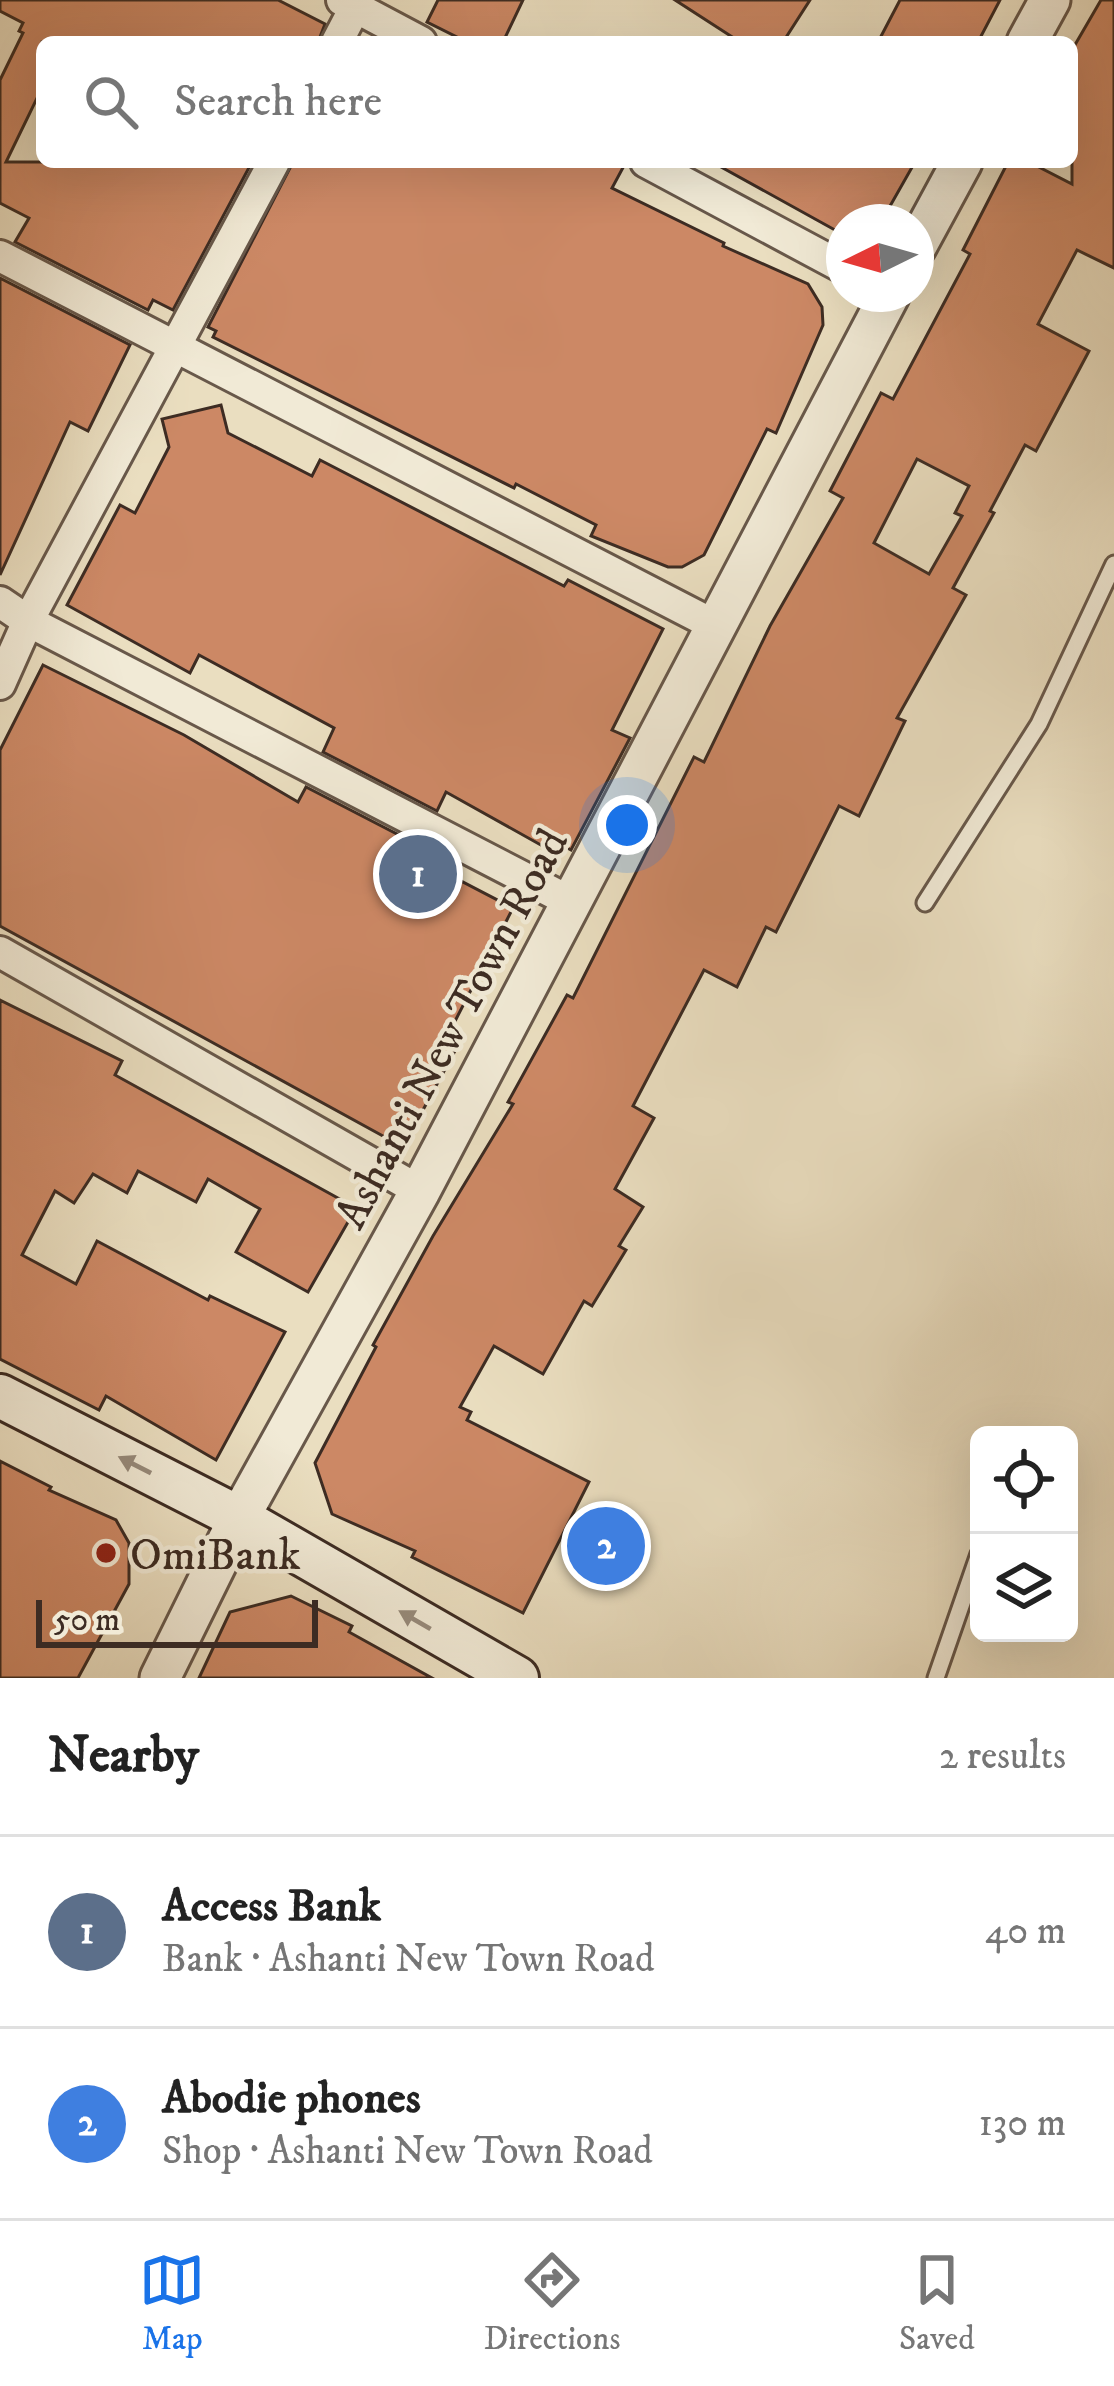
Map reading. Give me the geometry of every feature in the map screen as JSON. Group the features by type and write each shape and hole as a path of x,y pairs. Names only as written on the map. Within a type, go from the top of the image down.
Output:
{"main road":[{"path":"0,1396 239,1518 517,1678"}],"street":[{"path":"1031,36 1050,0"},
{"path":"339,36 352,2 411,36"},
{"path":"0,684 28,621 271,168"},
{"path":"657,168 826,258"},
{"path":"934,214 959,168"},
{"path":"0,256 716,626"},
{"name":"Ashanti New Town Road","path":"160,1678 239,1518 420,1191 881,312"},
{"path":"0,602 28,621 571,902"},
{"path":"0,952 420,1191"}],"lane":[{"path":"925,903 1039,724 1114,564"},
{"path":"936,1678 970,1580"}],"building":[{"path":"0,0 278,0 325,24 320,36 36,36 36,100 6,162 36,162 36,168 249,168 173,310 153,300 148,310 15,242 29,218 0,203 0,80 23,33 19,31 23,23 0,11"},
{"path":"438,0 523,0 506,36 455,36 427,22"},
{"path":"675,0 810,0 787,36 731,36"},
{"path":"900,0 1000,0 981,36 881,36"},
{"path":"1101,0 1114,0 1114,268 1077,250 1038,324 1089,351 1036,451 1025,445 990,511 994,513 953,588 966,595 897,718 905,721 859,816 839,806 776,932 766,927 737,987 704,970 633,1106 654,1118 615,1189 643,1207 619,1246 626,1250 592,1306 584,1301 543,1374 494,1346 460,1407 471,1412 467,1420 589,1482 523,1613 412,1557 415,1551 332,1514 315,1463 433,1236 513,1104 508,1102 567,995 573,998 694,757 704,762 770,626 843,498 830,491 881,393 893,399 970,254 963,250 1005,168 1041,168 1072,184 1072,168 1078,168 1078,40","holes":["917,459 969,486 955,513 962,516 929,574 874,543"]},
{"path":"290,168 623,168 612,188 808,284 822,307 823,325 776,433 767,429 704,555 682,567 668,567 591,536 596,525 213,337 216,331 208,327"},
{"path":"723,168 912,168 891,204 826,204 826,225"},
{"path":"0,278 130,345 88,431 70,422 0,575"},
{"path":"221,405 228,433 312,476 320,460 564,586 568,580 663,629 612,730 630,738 571,850 553,840 548,849 446,792 437,811 323,752 334,728 199,655 190,673 67,605 120,505 135,513 169,447 162,419"},
{"path":"43,665 184,735 298,802 306,787 420,846 415,857 513,908 451,1029 463,1036 403,1147 0,926 0,750"},
{"path":"0,1000 122,1061 115,1075 356,1208 308,1292 236,1252 260,1209 208,1179 196,1202 138,1171 127,1193 93,1174 74,1203 55,1191 22,1255 76,1284 97,1241 208,1300 210,1296 285,1332 216,1460 106,1396 99,1410 0,1359"},
{"path":"0,1461 51,1487 49,1490 116,1520 129,1543 129,1584 78,1678 0,1678"},
{"path":"291,1596 352,1626 349,1632 432,1678 199,1678 230,1612"}],"place":[{"name":"Access Bank","path":"418,874"},
{"name":"Abodie phones","path":"606,1546"},
{"name":"OmiBank","path":"106,1553"}]}
